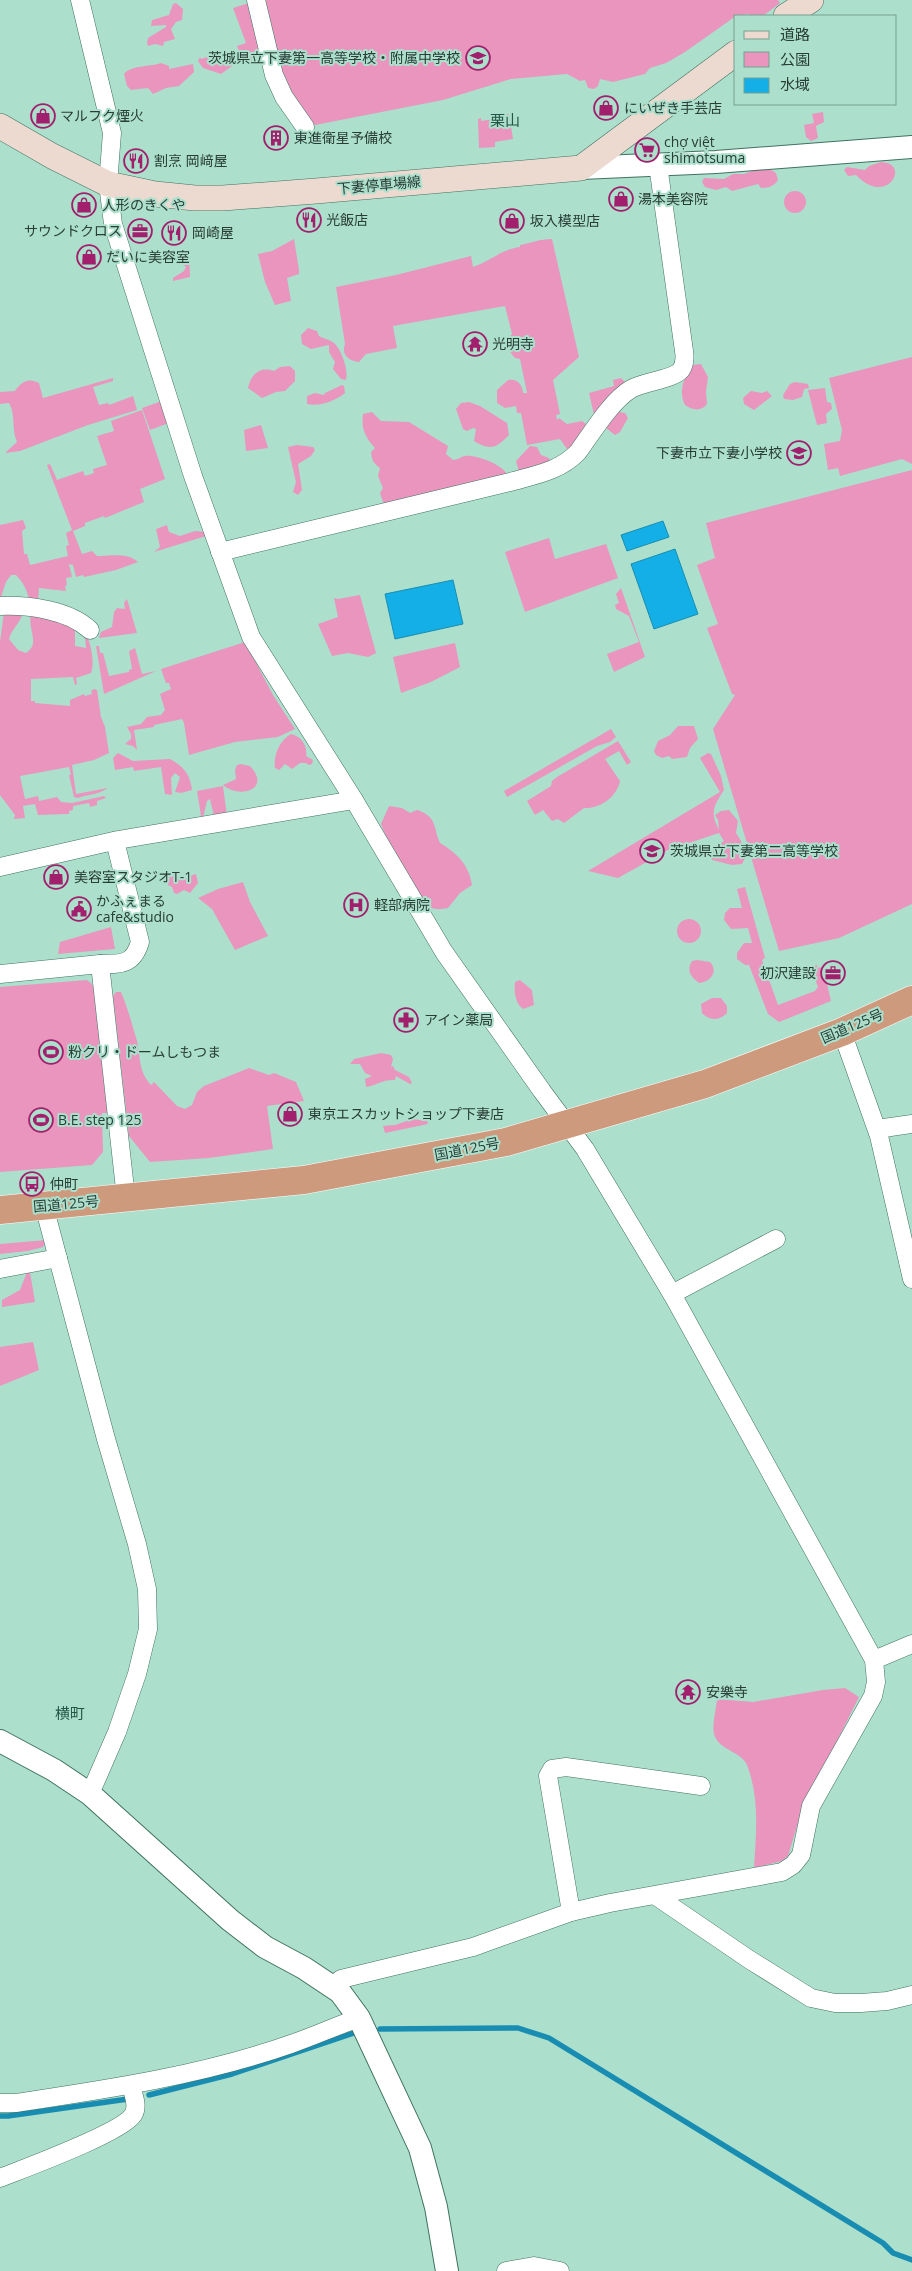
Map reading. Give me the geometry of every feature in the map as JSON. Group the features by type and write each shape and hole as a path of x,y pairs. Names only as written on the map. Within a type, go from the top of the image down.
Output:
{"highway":[{"name":"国道125号","path":"0,1210 304,1180 506,1142 705,1084 842,1032 912,1000"}],"main road":[{"path":"788,15 811,0"},
{"path":"581,168 734,55"},
{"name":"下妻停車場線","path":"0,126 52,156 108,184 156,194 223,198 581,168"}],"street":[{"path":"80,0 93,47 112,133 108,184 113,224 193,476 251,637 354,800 444,952 585,1148 672,1294 874,1660 876,1682 873,1696 811,1806 801,1855 797,1862 782,1872 571,1912 473,1948 346,1978 332,1986"},
{"path":"256,0 274,76 284,97 305,127"},
{"path":"581,168 658,165 912,147"},
{"path":"220,552 510,482 551,470 563,465 578,452 624,394 640,384 675,374 681,370 684,363 684,351 658,165"},
{"path":"0,606 35,608 58,614 81,622 90,630"},
{"path":"0,867 115,841 354,800"},
{"path":"0,974 100,964 120,964 128,961 137,952 140,942 115,841"},
{"path":"100,964 126,1198"},
{"path":"842,1032 877,1129 912,1279"},
{"path":"877,1129 912,1124"},
{"path":"44,1206 95,1390 106,1439 137,1544 148,1598 148,1629 137,1674 117,1732 90,1794"},
{"path":"672,1294 776,1239"},
{"path":"0,1269 58,1258"},
{"path":"874,1660 912,1644"},
{"path":"0,1741 54,1770 90,1794 230,1920 265,1947 304,1968 340,1992 359,2018 420,2148 436,2207 447,2271"},
{"path":"571,1912 548,1776 552,1769 566,1767 701,1786"},
{"path":"656,1896 750,1960 812,1998 834,2003 860,2003 887,2001 912,1995"},
{"path":"0,2102 16,2103 131,2085 246,2058 291,2044 359,2018"},
{"path":"0,2178 101,2137 132,2116 136,2106 131,2085"},
{"path":"506,2271 534,2266 560,2271"}],"green space":[{"name":"茨城県立下妻第一高等学校・附属中学校","path":"263,0 778,0 780,3 764,15 734,15 734,17 685,52 666,63 650,68 645,74 613,82 600,79 598,86 594,89 588,88 585,80 580,81 567,74 511,79 443,100 315,125 307,120 283,79"},
{"path":"252,2 263,54 253,62 235,64 221,74 203,68 198,61 200,57 201,59 217,54 225,57 239,51 237,46 246,43 233,8"},
{"path":"176,3 183,9 182,20 176,22 171,29 175,39 164,42 163,46 155,44 148,46 148,38 166,27 166,25 151,26 152,20 169,15 173,4"},
{"path":"161,63 169,66 169,69 193,64 194,72 179,86 166,88 153,94 148,88 131,90 127,86 124,74 127,71"},
{"path":"823,112 824,122 816,126 818,138 811,141 806,137 804,125 814,123 812,114"},
{"path":"509,114 513,139 495,142 495,147 479,148 478,119 481,118 481,121 501,118 501,115"},
{"path":"881,162 890,164 895,169 892,181 886,186 877,187 867,184 856,175 848,176 844,170 847,167 865,170 869,166"},
{"path":"765,166 776,173 778,180 769,187 761,188 758,184 732,191 726,187 716,190 705,187 702,182 704,178 724,179 733,174 744,174"},
{"path":"795,191 803,194 806,202 803,210 795,213 787,210 784,202 787,194"},
{"path":"294,239 299,274 287,278 291,301 275,305 265,282 258,254 272,251"},
{"path":"552,239 579,357 553,380 560,414 556,415 557,420 559,418 567,424 582,421 586,424 572,446 567,449 560,439 527,445 521,413 517,413 516,406 505,408 497,403 497,390 508,380 517,381 521,385 523,393 527,393 520,359 515,358 505,346 506,341 512,334 505,306 393,326 397,348 366,354 359,362 349,359 345,354 336,287 396,275 471,256 473,267 513,248 520,247 520,245"},
{"path":"189,252 190,277 173,281 173,278 184,271 186,267 180,262 167,261 166,256"},
{"path":"308,328 317,331 319,336 337,346 345,365 346,380 341,379 333,369 335,362 329,352 329,345 311,349 302,344 301,335"},
{"path":"912,357 912,464 902,459 840,476 838,468 828,470 824,444 840,441 842,430 829,378"},
{"path":"701,364 708,377 707,404 705,407 693,409 685,405 682,389 693,365"},
{"path":"290,366 295,371 295,381 285,391 276,392 262,398 248,388 251,379 260,370 274,371 280,367"},
{"path":"113,378 113,381 93,387 99,405 108,403 109,405 133,396 137,410 88,425 20,451 5,453 17,442 11,407 9,403 0,404 0,392 15,391 22,383 31,380 39,383 43,398"},
{"path":"621,378 628,385 595,419 589,393 614,386 613,380"},
{"path":"795,382 808,384 809,388 804,389 802,397 793,400 784,399 783,395 790,384"},
{"path":"342,385 344,386 345,393 337,399 322,404 307,404 307,396 315,393 324,395"},
{"path":"825,388 827,402 831,403 832,409 826,414 827,423 817,425 808,390"},
{"path":"751,391 762,393 767,391 772,396 754,410 744,404 743,398"},
{"path":"162,401 169,423 150,430 142,408"},
{"path":"469,402 480,406 507,423 509,435 493,447 474,441 476,429 473,428 467,431 463,429 456,409 461,403"},
{"path":"142,410 165,479 140,489 144,502 105,518 104,516 85,523 85,526 73,531 82,554 92,551 97,556 124,556 138,562 116,570 84,577 83,575 76,577 73,565 69,564 72,577 66,578 66,591 39,588 38,601 29,599 21,580 16,575 11,575 6,582 0,600 0,525 23,520 26,528 22,531 24,554 27,554 30,565 68,556 66,546 69,545 66,533 72,530 47,465 50,464 57,480 83,471 85,476 94,473 93,469 107,465 97,436 114,431 111,421"},
{"path":"372,412 381,421 409,422 448,446 446,454 453,460 464,456 482,459 495,464 508,476 384,505 380,493 383,488 378,476 380,468 374,463 371,455 375,448 366,436 363,428 363,414"},
{"path":"625,413 628,418 620,432 615,435 606,428 606,422 611,414"},
{"path":"261,425 268,448 246,451 244,430"},
{"path":"297,445 313,447 315,450 311,456 298,464 302,490 298,495 293,492 296,482 288,447"},
{"path":"530,446 537,447 541,455 549,458 551,463 519,472 516,461"},
{"path":"912,470 912,904 839,938 779,951 713,729 735,695 732,694 707,628 718,624 697,565 715,558 706,523"},
{"path":"167,525 169,532 180,536 195,531 205,532 206,536 154,552 160,547 156,529"},
{"path":"549,538 555,559 606,544 618,578 525,612 505,552"},
{"path":"621,588 645,657 614,672 607,654 639,642 629,616 616,609 615,605 619,603 616,594"},
{"path":"360,595 376,653 368,657 348,653 332,656 318,624 338,617 334,598"},
{"path":"127,599 137,633 99,638 101,632 112,627 114,612 117,608 125,609 124,603"},
{"path":"24,610 9,639 18,650 26,653 33,645 31,613 37,613 75,628 75,646 86,648 85,636 87,636 92,654 93,664 91,673 76,678 77,684 75,685 73,677 31,679 31,701 70,706 70,700 84,694 85,696 92,694 91,691 97,690 109,753 94,760 72,765 76,794 108,788 97,793 78,798 74,797 69,767 20,776 25,799 38,796 39,801 57,797 61,802 72,803 104,796 106,798 97,801 97,805 90,807 89,803 73,806 73,810 69,811 69,814 38,815 35,804 23,806 25,818 14,819 15,815 0,795 0,642 4,612"},
{"path":"245,642 273,695 295,729 278,737 235,742 189,755 182,719 154,725 154,727 134,730 137,750 133,746 125,744 131,739 131,734 127,727 141,724 147,717 161,715 165,710 160,694 171,689 169,683 166,683 161,669"},
{"path":"455,643 460,667 431,682 401,693 393,657"},
{"path":"96,646 99,646 100,653 103,653 109,676 129,672 132,669 129,651 135,648 142,674 156,671 104,694"},
{"path":"678,726 694,726 698,739 690,748 687,757 672,759 669,756 662,758 656,755 654,751 658,741 670,735"},
{"path":"611,729 616,737 610,742 597,746 507,797 504,791"},
{"path":"291,734 303,742 306,756 313,760 312,764 300,763 292,769 285,764 279,770 275,768 276,753 284,740"},
{"path":"618,741 631,762 627,765 619,751 605,759 620,781 616,792 612,796 602,804 584,808 564,823 558,819 552,821 543,810 535,815 527,801 551,786 552,781 557,777"},
{"path":"118,753 133,761 170,759 185,772 190,780 192,790 181,793 175,792 180,777 175,773 171,778 172,795 165,794 161,767 134,771 133,767 115,770 113,758"},
{"path":"708,753 711,754 721,776 724,790 715,805 714,819 719,830 718,820 715,815 721,811 729,810 738,821 736,833 741,841 745,858 742,864 732,865 712,860 710,855 724,841 719,833 668,850 618,878 588,871 720,792 700,758"},
{"path":"237,765 250,766 256,774 257,781 251,790 237,791 223,785 236,779 235,770"},
{"path":"223,786 227,816 214,816 210,799 207,801 202,822 197,791"},
{"path":"389,806 402,808 410,813 417,810 428,816 434,824 440,843 457,855 468,871 472,885 460,893 448,908 434,909 425,903 402,870 381,824"},
{"path":"196,874 198,883 190,893 184,890 177,894 174,893 172,887 168,885 167,878 175,876 181,879"},
{"path":"243,882 250,902 268,936 235,950 212,909 198,898 218,889"},
{"path":"745,887 765,958 762,960 778,1005 815,991 818,987 810,967 817,965 817,968 823,967 831,1001 779,1022 768,1014 749,965 745,965 737,959 737,953 744,943 752,943 748,928 731,929 724,920 725,913 730,908 742,908 737,889"},
{"path":"689,919 698,922 701,931 698,940 689,943 680,940 677,931 680,922"},
{"path":"111,927 115,949 58,954 60,942"},
{"path":"692,961 710,962 713,966 712,976 707,981 699,983 689,971"},
{"name":"粉クリ・ドームしもつま","path":"87,980 92,984 95,991 108,1113 102,1113 103,1152 92,1165 0,1172 0,987"},
{"path":"520,980 532,990 534,1005 523,1009 518,1004 515,993 515,982"},
{"path":"116,992 121,992 126,1004 137,1041 141,1064 147,1080 151,1085 154,1082 177,1106 185,1109 192,1105 197,1092 204,1086 249,1068 269,1075 274,1073 296,1082 304,1101 267,1106 273,1149 209,1158 150,1162 129,1136 113,996"},
{"path":"712,998 721,998 727,1006 727,1013 718,1019 711,1019 702,1013 701,1004"},
{"path":"381,1053 391,1055 393,1059 391,1067 393,1066 395,1070 409,1077 412,1083 410,1084 396,1076 395,1080 387,1080 366,1087 365,1079 372,1076 365,1073 360,1064 350,1064 354,1059"},
{"path":"413,1119 427,1121 428,1124 385,1133 383,1126 395,1125"},
{"path":"47,1240 43,1247 28,1251 0,1254 0,1244"},
{"path":"27,1272 30,1272 35,1302 2,1307 2,1300 20,1290"},
{"path":"33,1342 39,1370 0,1386 0,1347"},
{"path":"845,1688 859,1697 801,1813 788,1856 782,1861 754,1868 756,1816 754,1791 744,1760 720,1744 716,1739 714,1721 717,1699 753,1702"}],"water":[{"path":"663,521 669,537 627,551 621,535"},
{"path":"675,549 698,614 654,629 631,564"},
{"path":"453,580 463,624 395,639 385,594"}],"waterway":[{"path":"380,2029 518,2028 549,2038 883,2243 893,2253 912,2260"},
{"path":"149,2095 232,2074 357,2032"},
{"path":"0,2116 128,2099"}],"place":[{"name":"茨城県立下妻第一高等学校・附属中学校","path":"478,58"},
{"name":"にいぜき手芸店","path":"606,108"},
{"name":"マルフク煙火","path":"43,116"},
{"name":"東進衛星予備校","path":"276,138"},
{"name":"chợ việt shimotsuma","path":"647,150"},
{"name":"割烹 岡﨑屋","path":"136,161"},
{"name":"湯本美容院","path":"621,199"},
{"name":"人形のきくや","path":"84,205"},
{"name":"光飯店","path":"309,220"},
{"name":"坂入模型店","path":"512,221"},
{"name":"サウンドクロス","path":"140,231"},
{"name":"岡崎屋","path":"174,233"},
{"name":"だいに美容室","path":"89,257"},
{"name":"光明寺","path":"475,344"},
{"name":"下妻市立下妻小学校","path":"799,453"},
{"name":"茨城県立下妻第二高等学校","path":"652,851"},
{"name":"美容室スタジオT-1","path":"56,877"},
{"name":"軽部病院","path":"356,905"},
{"name":"かふぇまる cafe&studio","path":"79,909"},
{"name":"初沢建設","path":"833,973"},
{"name":"アイン薬局","path":"406,1020"},
{"name":"粉クリ・ドームしもつま","path":"51,1052"},
{"name":"東京エスカットショップ下妻店","path":"290,1114"},
{"name":"B.E. step 125","path":"41,1120"},
{"name":"仲町","path":"32,1184"},
{"name":"安樂寺","path":"688,1692"}],"district":[{"name":"栗山","path":"505,121"},
{"name":"横町","path":"70,1714"}]}
